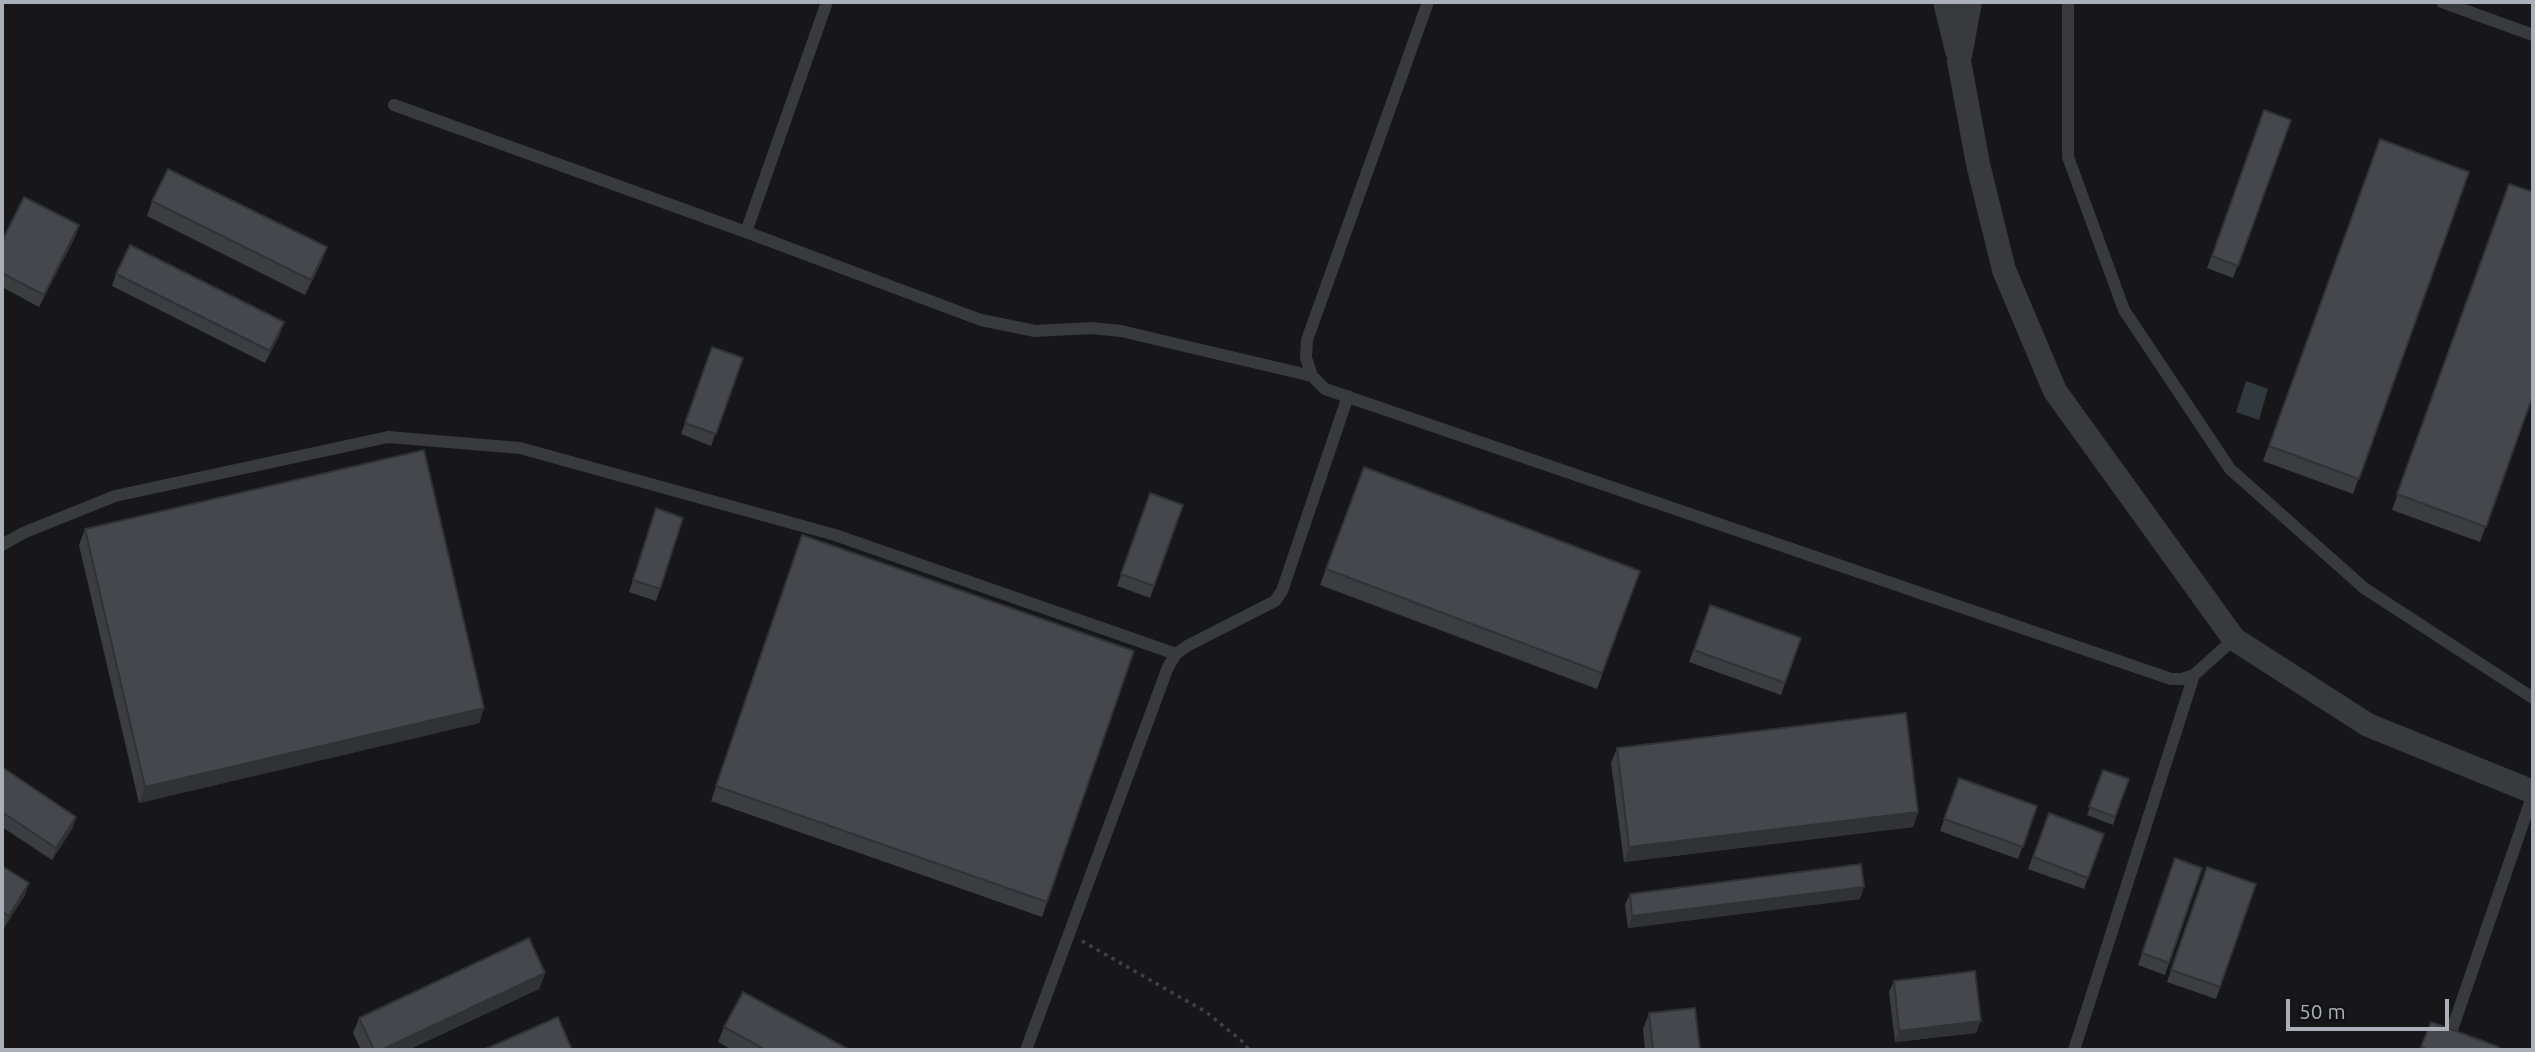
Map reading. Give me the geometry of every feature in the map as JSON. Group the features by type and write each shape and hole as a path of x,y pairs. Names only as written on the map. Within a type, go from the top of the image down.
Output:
{"street":[{"path":"1945,2 1978,164 2004,270 2055,391 2234,639 2368,725 2533,793"},
{"path":"1959,61 1970,2"}],"lane":[{"path":"746,232 827,2"},
{"path":"1428,2 1307,341 1306,358 1312,376 1325,389 2171,679 2194,675 2234,639"},
{"path":"2068,2 2068,157 2124,310 2230,469 2364,588 2533,698"},
{"path":"2442,2 2533,35"},
{"path":"394,105 981,320 1035,331 1105,328 1312,376"},
{"path":"1026,1050 1168,667 1176,654 1275,600 1282,590 1348,396"},
{"path":"2,545 23,533 115,496 388,437 520,448 835,536 1176,654"},
{"path":"2074,1050 2194,675"},
{"path":"2445,1050 2533,793"}],"path":[{"path":"1070,934 1206,1012 1249,1050"}],"shaded area":[{"path":"2246,381 2268,389 2259,420 2236,412"}],"building":[{"path":"2264,110 2291,120 2238,266 2212,256"},
{"path":"2380,139 2469,172 2359,479 2269,446"},
{"path":"168,169 327,247 311,280 152,201"},
{"path":"2509,184 2533,192 2533,395 2486,527 2397,494"},
{"path":"24,197 79,225 44,295 2,273 2,241"},
{"path":"130,245 284,322 270,351 116,274"},
{"path":"712,347 743,358 716,434 685,423"},
{"path":"424,450 484,708 145,787 85,529"},
{"path":"1364,467 1640,571 1602,673 1326,569"},
{"path":"1150,493 1183,505 1154,586 1121,574"},
{"path":"656,508 683,518 660,589 633,580"},
{"path":"802,535 1134,651 1047,902 716,786"},
{"path":"1710,605 1801,638 1785,683 1694,650"},
{"path":"1906,713 1918,812 1629,847 1617,748"},
{"path":"2,767 76,817 56,848 2,812"},
{"path":"2103,770 2129,779 2115,817 2089,807"},
{"path":"1959,778 2037,806 2023,847 1944,819"},
{"path":"2049,813 2104,834 2088,878 2033,857"},
{"path":"2175,858 2202,868 2169,963 2142,953"},
{"path":"1861,864 1864,887 1632,916 1630,894"},
{"path":"2,866 29,883 9,916 2,911"},
{"path":"2207,867 2256,884 2220,987 2171,970"},
{"path":"529,938 545,973 381,1050 374,1050 359,1018"},
{"path":"1975,971 1981,1021 1899,1031 1894,981"},
{"path":"743,992 850,1050 766,1050 724,1027"},
{"path":"1695,1008 1700,1050 1653,1050 1649,1013"},
{"path":"558,1017 572,1050 483,1050"},
{"path":"2431,1022 2499,1047 2498,1050 2429,1050 2421,1047"}]}
